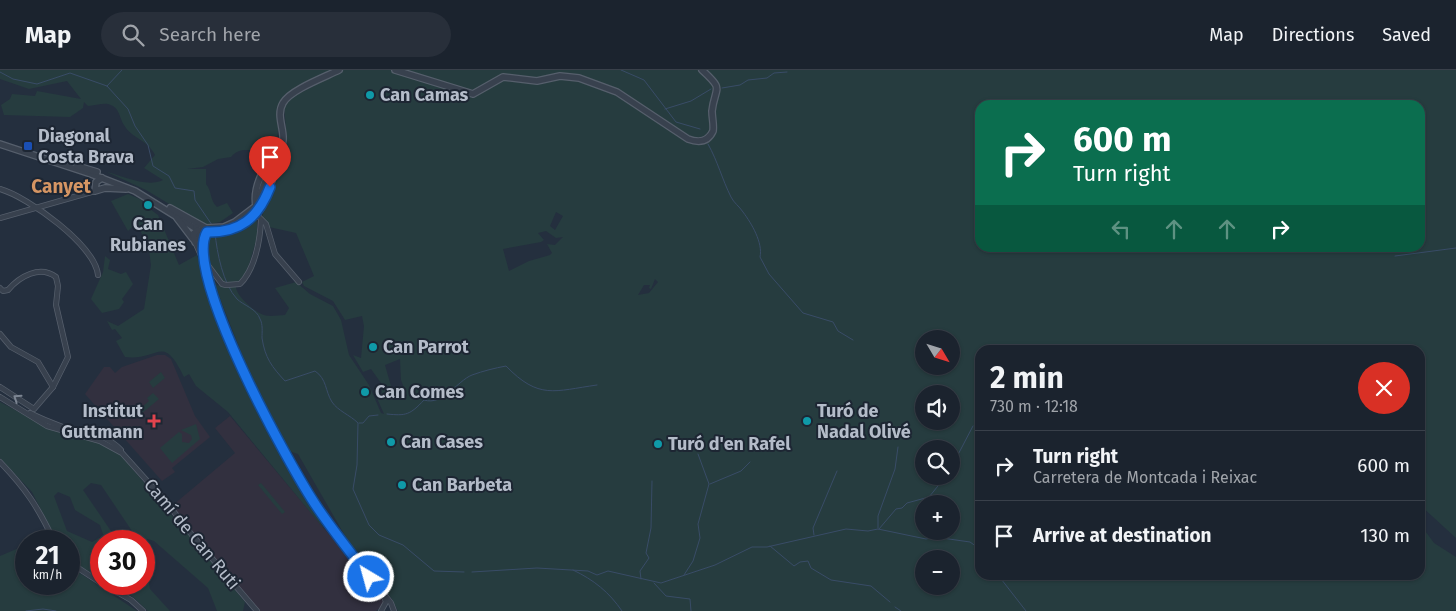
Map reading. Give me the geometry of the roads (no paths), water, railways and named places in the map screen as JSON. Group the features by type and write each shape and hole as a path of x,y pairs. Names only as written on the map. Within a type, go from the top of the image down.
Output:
{"street":[{"path":"0,141 77,166 155,197 198,230 238,227 256,214 264,201 283,140 280,111 284,100 293,93 339,70"},
{"path":"396,70 473,94 502,77 536,81 560,76 579,78 617,92 666,125 688,138 699,141 706,140 713,131 712,111 718,91 714,82 702,70"},
{"path":"256,214 265,193 264,188 282,131"},
{"path":"0,144 88,173 139,193 206,230"},
{"path":"256,206 257,186 278,147"},
{"path":"77,166 102,178 122,183"},
{"path":"226,229 256,206 275,167"},
{"path":"88,173 95,187"},
{"path":"95,187 102,178"},
{"path":"102,178 104,188"},
{"path":"257,186 264,188"},
{"path":"0,218 95,187 139,193"},
{"path":"0,189 14,193 35,208 87,252 95,262 98,276"},
{"path":"175,214 194,242 203,260 220,315 268,424 317,508 384,595 393,611"},
{"path":"256,214 266,224 275,254 299,282"},
{"path":"198,230 202,244 203,260 208,264 217,279 226,286 240,284 250,272 261,220"},
{"path":"194,242 193,234 198,230"},
{"path":"202,244 206,230"},
{"path":"0,288 2,291 8,290 18,280 40,270 48,271 56,277 58,286 56,305 68,357 53,387 34,409 0,386"},
{"path":"0,334 11,347 38,362 53,387"},
{"name":"Camí de Can Ruti","path":"0,397 44,424 111,446"},
{"name":"Camí de Can Ruti","path":"22,410 63,427"},
{"name":"Camí de Can Ruti","path":"44,424 99,435 112,440 257,611"},
{"name":"Camí de Can Ruti","path":"76,434 99,435 126,457"},
{"path":"0,462 36,503 49,530"},
{"path":"123,595 143,611"},
{"path":"381,611 386,602 384,595"},
{"path":"381,611 387,609 393,611"}],"waterway":[{"path":"107,86 122,70"},
{"path":"621,70 644,80 676,122 700,129"},
{"path":"0,72 13,79 37,84 70,73 107,86 128,109 135,126 148,145 153,166 169,176 175,188 194,191 195,200 212,225"},
{"path":"722,88 740,85 748,80 767,78 774,73 787,72"},
{"path":"665,109 691,101 711,89"},
{"path":"708,144 731,197 756,234 760,246 760,257 769,274 803,313 833,322 838,331 853,340"},
{"path":"215,233 224,277 232,293 237,299 253,310 262,323 262,338 265,351 273,367 285,381 315,371 324,381 332,402 358,423 357,465 353,489 369,525 379,535 403,545 434,571 464,572"},
{"path":"1395,256 1456,248"},
{"path":"387,414 399,415 411,412 424,400 431,401 444,396 472,375 506,366 518,377 538,389 558,391 597,385"},
{"path":"359,423 363,423 369,416 378,415"},
{"path":"960,451 973,426"},
{"path":"878,528 878,516 895,469 898,447"},
{"path":"684,575 693,561 700,538 698,524 709,484 698,454"},
{"path":"710,484 741,471 750,462"},
{"path":"814,535 813,528 837,471"},
{"path":"641,579 640,571 649,558 646,553 651,528 652,481"},
{"path":"879,529 896,509 902,508 907,503 929,497 939,485"},
{"path":"472,572 537,568 588,571 597,575 608,571 661,583 715,565 752,547 767,547 846,529 868,531 878,529 926,539 935,537 970,542 975,546"},
{"path":"770,546 794,566 800,562 808,561 811,568 831,580 871,586 890,602"},
{"path":"573,570 600,587 622,611"},
{"path":"1002,580 1026,611"},
{"path":"654,583 666,596 690,599 691,611"},
{"path":"895,607 901,611"},
{"path":"26,611 43,609 56,611"}],"place":[{"name":"Can Camas","path":"370,95"},
{"name":"Diagonal Costa Brava","path":"28,146"},
{"name":"Can Rubianes","path":"148,205"},
{"name":"Can Parrot","path":"373,347"},
{"name":"Can Comes","path":"365,392"},
{"name":"Institut Guttmann","path":"154,421"},
{"name":"Turó de Nadal Olivé","path":"807,421"},
{"name":"Can Cases","path":"391,442"},
{"name":"Turó d'en Rafel","path":"658,444"},
{"name":"Can Barbeta","path":"402,485"}],"district":[{"name":"Canyet","path":"61,186"}]}
